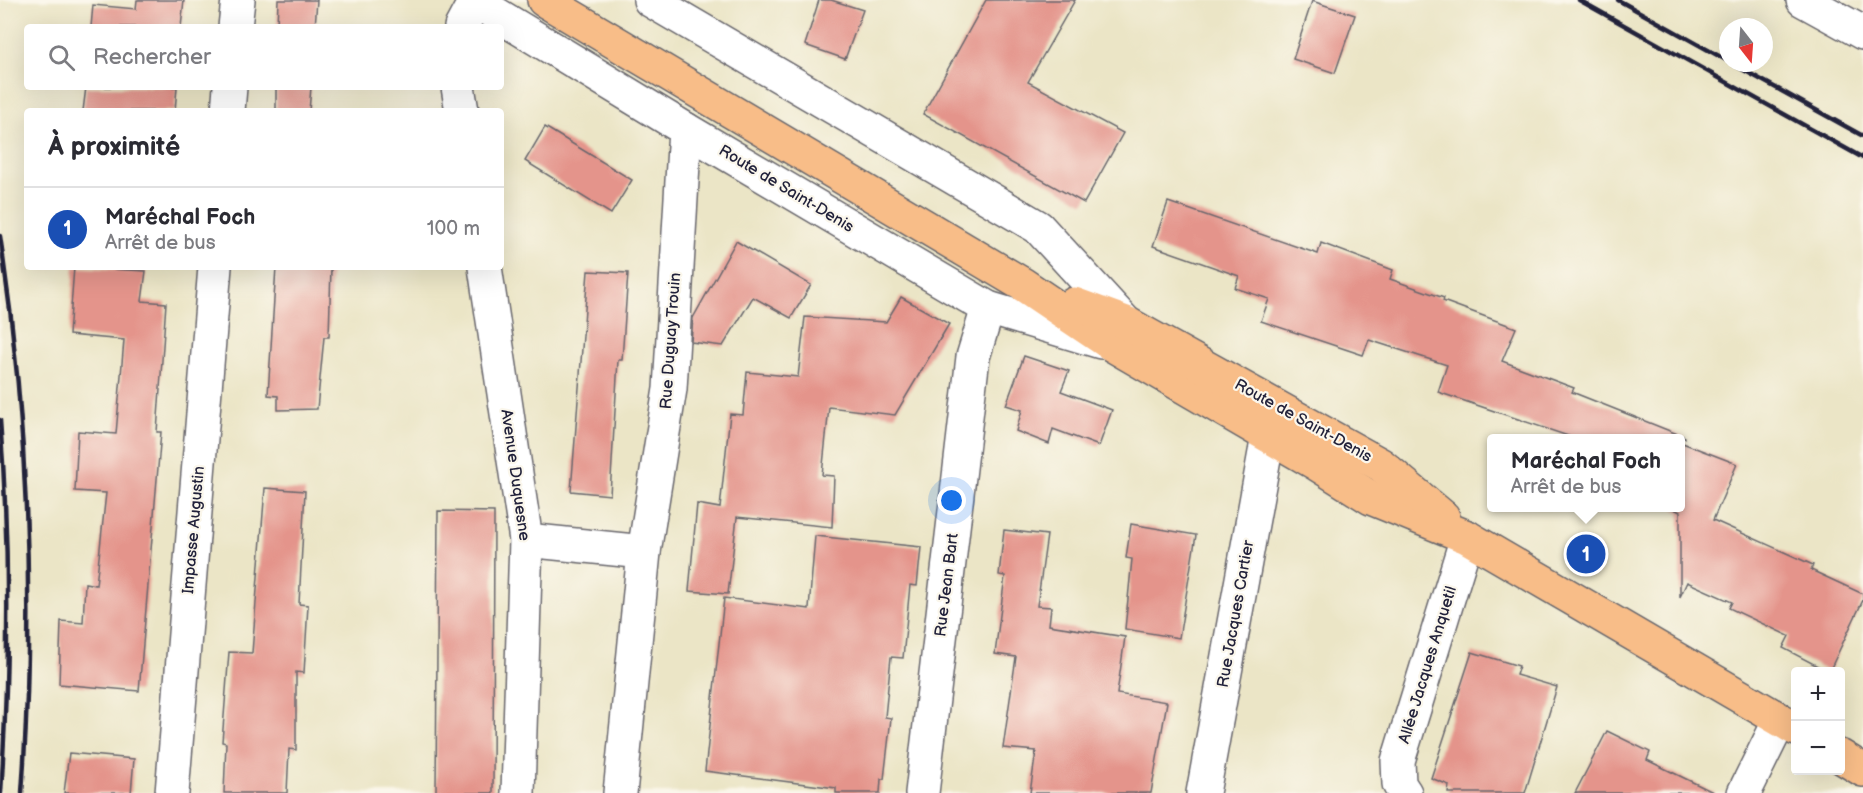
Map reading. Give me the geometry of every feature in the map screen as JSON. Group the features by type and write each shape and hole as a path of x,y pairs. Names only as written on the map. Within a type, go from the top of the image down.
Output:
{"main road":[{"name":"Route de Saint-Denis","path":"544,0 1022,284 1381,465 1467,537"},
{"name":"Route de Saint-Denis","path":"1120,334 1268,436 1371,498 1467,537 1788,725"},
{"path":"1845,759 1863,770"}],"street":[{"path":"235,24 238,0"},
{"name":"Route de Saint-Denis","path":"650,0 1038,226 1120,334"},
{"path":"1803,0 1848,17"},
{"name":"Route de Saint-Denis","path":"470,9 497,24"},
{"name":"Route de Saint-Denis","path":"504,28 685,129 988,308 1120,334"},
{"path":"228,108 230,90"},
{"path":"458,90 462,108"},
{"name":"Rue Duguay Trouin","path":"620,793 644,552 670,389 685,129"},
{"name":"Impasse Augustin","path":"172,793 215,270"},
{"name":"Avenue Duquesne","path":"485,270 526,540 518,793"},
{"name":"Rue Jean Bart","path":"922,793 973,357 988,308"},
{"name":"Rue Jacques Cartier","path":"1203,793 1268,436"},
{"path":"1371,498 1381,465"},
{"name":"Allée Jacques Anquetil","path":"1405,793 1399,784 1398,761 1467,537"},
{"path":"526,540 644,552"},
{"path":"1744,793 1788,725"}],"building":[{"path":"137,0 184,0 181,24 91,24 93,5 136,9"},
{"path":"278,0 317,0 315,24 277,24"},
{"path":"819,0 831,0 863,10 845,59 805,45"},
{"path":"986,0 1075,0 1028,82 1123,133 1084,203 923,114"},
{"path":"1312,1 1355,15 1335,73 1293,59"},
{"path":"86,90 177,90 175,108 83,108"},
{"path":"276,90 311,90 309,108 276,108"},
{"path":"545,127 632,180 611,214 525,161"},
{"path":"1168,202 1318,254 1321,243 1393,270 1390,279 1444,298 1443,301 1516,328 1502,361 1574,388 1572,392 1677,434 1562,434 1438,392 1447,365 1369,340 1363,355 1261,321 1269,299 1235,288 1239,276 1153,246"},
{"path":"736,241 811,285 791,318 753,297 723,346 691,342 693,318"},
{"path":"74,270 146,271 142,301 166,303 157,432 161,432 139,691 59,684 61,621 83,623 85,583 96,585 106,493 75,491 78,431 116,434 124,340 69,335"},
{"path":"276,270 331,270 329,337 324,337 317,409 278,410 278,396 268,395"},
{"path":"588,271 628,273 622,360 618,360 610,495 571,491"},
{"path":"901,297 949,324 895,415 829,407 822,475 834,476 832,527 737,517 728,594 689,591 697,504 720,508 730,414 743,415 747,372 798,377 805,317 886,322"},
{"path":"1024,356 1069,371 1061,391 1112,410 1099,446 1053,429 1049,444 1016,431 1022,410 1006,405"},
{"path":"1685,444 1737,464 1713,520 1813,565 1811,570 1863,594 1863,600 1831,667 1819,667 1783,648 1789,636 1729,608 1732,602 1687,582 1680,597 1680,512 1685,512"},
{"path":"265,488 305,491 299,604 308,605 304,673 296,672 296,750 289,749 287,793 224,793 226,743 222,742 229,652 252,653"},
{"path":"438,511 494,512 493,793 436,793"},
{"path":"1131,524 1196,535 1179,638 1125,629 1132,559 1126,558"},
{"path":"1004,530 1047,535 1037,606 1051,607 1049,625 1125,637 1117,694 1167,702 1151,793 1030,793 1036,751 1003,748 1016,657 995,654 1005,576 999,575"},
{"path":"815,536 921,547 917,586 910,585 903,658 891,657 885,717 891,718 884,779 881,779 880,793 836,793 836,788 705,771 724,598 809,609"},
{"path":"1472,652 1519,666 1516,675 1557,687 1525,793 1448,793 1449,785 1431,778"},
{"path":"1607,731 1650,752 1647,760 1715,793 1575,793"},
{"path":"69,753 134,759 131,793 64,793"}],"railway":[{"path":"1579,0 1863,158"},
{"path":"1618,0 1719,56"},
{"path":"1747,72 1863,136"},
{"path":"0,236 17,375 26,514 28,654 22,793"},
{"path":"0,420 6,513 7,606 6,700 1,793"}],"place":[{"name":"Maréchal Foch","path":"1586,554"}]}
